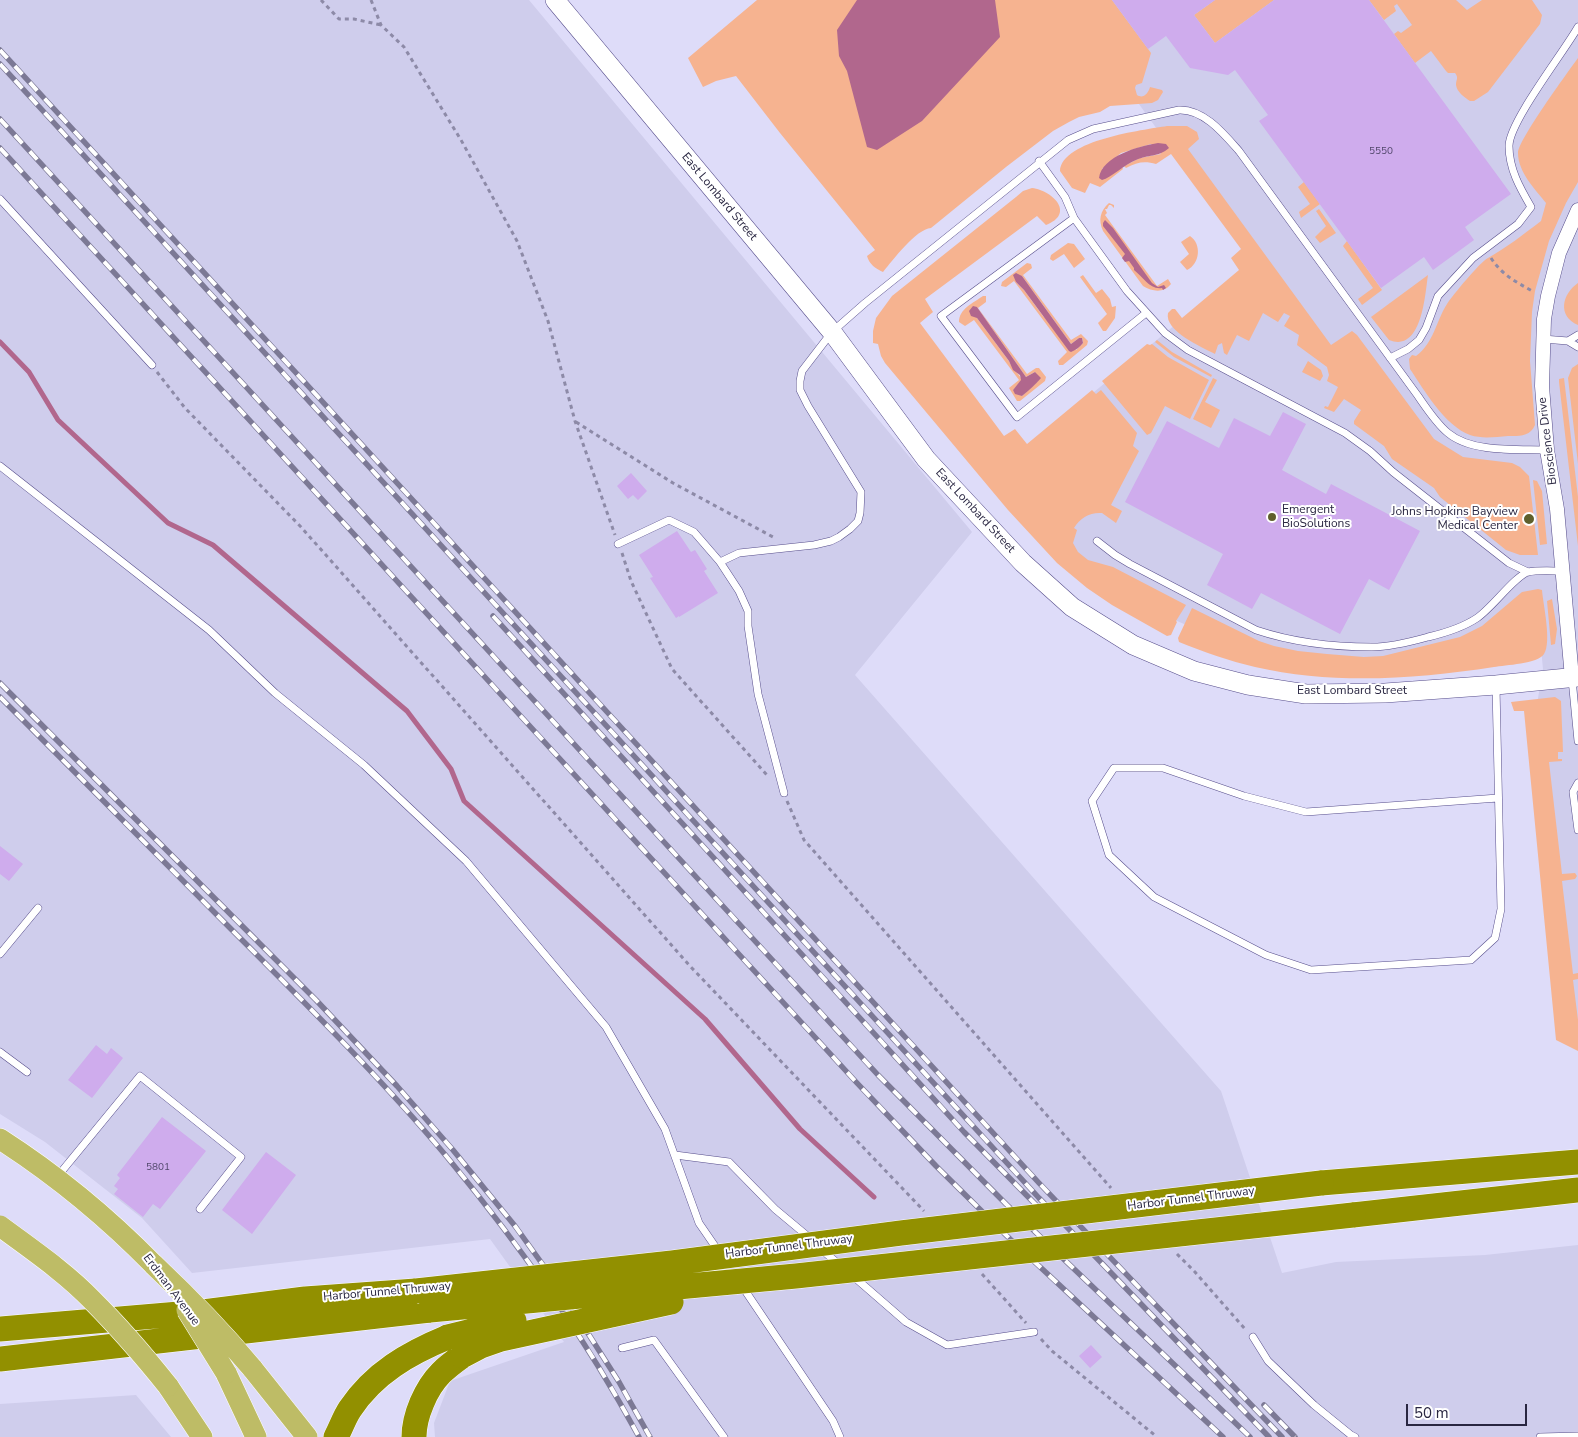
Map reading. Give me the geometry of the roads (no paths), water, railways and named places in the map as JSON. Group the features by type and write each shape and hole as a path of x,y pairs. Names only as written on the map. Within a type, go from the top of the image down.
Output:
{"highway":[{"name":"Harbor Tunnel Thruway","path":"0,1359 423,1301 672,1263 902,1233 1321,1183 1578,1162"},
{"name":"Harbor Tunnel Thruway","path":"0,1329 203,1312 305,1299 423,1301 796,1276 1578,1190"},
{"path":"414,1437 419,1408 455,1346 483,1327 540,1317 642,1308 796,1276"},
{"path":"336,1437 349,1410 368,1386 394,1364 420,1349 455,1346"}],"main road":[{"name":"East Lombard Street","path":"555,0 832,332 926,459 1023,563 1072,607 1133,645 1194,671 1248,685 1306,694 1385,693 1575,677"},
{"name":"Erdman Avenue","path":"0,1139 56,1177 126,1236 154,1265 195,1320 226,1374 256,1437"},
{"path":"0,1226 91,1298 122,1331 168,1386 202,1437"},
{"path":"154,1265 197,1306 252,1368 306,1436"}],"street":[{"name":"Bioscience Drive","path":"1575,677 1556,509 1547,450 1542,386 1543,339 1548,296 1559,252 1578,210"}],"lane":[{"path":"1390,358 1408,349 1419,340 1426,328 1438,296 1472,258 1518,224 1531,207 1511,165 1509,144 1515,124 1578,27"},
{"path":"720,562 739,553 814,545 839,537 850,530 858,521 860,492 800,390 802,371 832,332 897,276 1039,161 1068,140 1093,129 1179,110 1190,111 1200,115 1214,125 1239,150 1390,358 1439,424 1449,434 1473,445 1547,450"},
{"path":"1039,161 1065,196 1074,218 1128,291 1165,333 1188,350 1344,433 1370,451 1393,472 1509,562 1528,572 1562,571"},
{"path":"0,200 152,365"},
{"path":"1074,218 941,316 1017,418 1146,313"},
{"path":"1568,341 1578,334"},
{"path":"1543,339 1568,341 1578,347"},
{"path":"0,466 209,630 274,693 364,766 466,861 606,1027 666,1128 699,1223 727,1264"},
{"path":"618,544 669,520 694,532 720,562 739,591 748,611 748,626 758,694 784,793"},
{"path":"1097,541 1115,555 1256,630 1300,642 1355,646 1393,645 1458,628 1486,611 1510,586 1528,572"},
{"path":"1575,677 1578,741"},
{"path":"1496,685 1501,909 1495,938 1471,960 1311,970 1266,955 1154,896 1109,855 1092,801 1114,768 1163,768 1244,796 1306,812 1498,798"},
{"path":"1578,783 1573,792 1578,830"},
{"path":"0,954 38,908"},
{"path":"0,1052 27,1072"},
{"path":"56,1177 140,1076 241,1157 200,1209"},
{"path":"675,1155 729,1162 775,1209 906,1322 947,1345 1034,1332"},
{"path":"733,1273 825,1408 840,1437"},
{"path":"1253,1337 1268,1361 1314,1405 1355,1437"},
{"path":"622,1348 654,1340 724,1437"},
{"path":"1540,1437 1578,1436"}],"waterway":[{"path":"0,342 29,372 58,420 168,523 213,545 407,711 451,769 464,801 705,1019 800,1129 874,1197"}],"railway":[{"path":"0,50 1039,1183 1282,1437"},
{"path":"0,64 1039,1198 1269,1437"},
{"path":"0,119 878,1075 1006,1204 1250,1437"},
{"path":"0,148 857,1083 936,1166 1010,1239 1223,1437"},
{"path":"493,616 964,1132 1047,1216"},
{"path":"0,683 316,1000 397,1086 453,1150 515,1226 556,1283 619,1382 650,1437"},
{"path":"0,697 368,1068 447,1157 500,1223 550,1292 574,1327 639,1437"},
{"path":"1264,1405 1295,1437"}],"place":[{"name":"Emergent BioSolutions","path":"1272,517"},
{"name":"Johns Hopkins Bayview Medical Center","path":"1529,519"}]}
